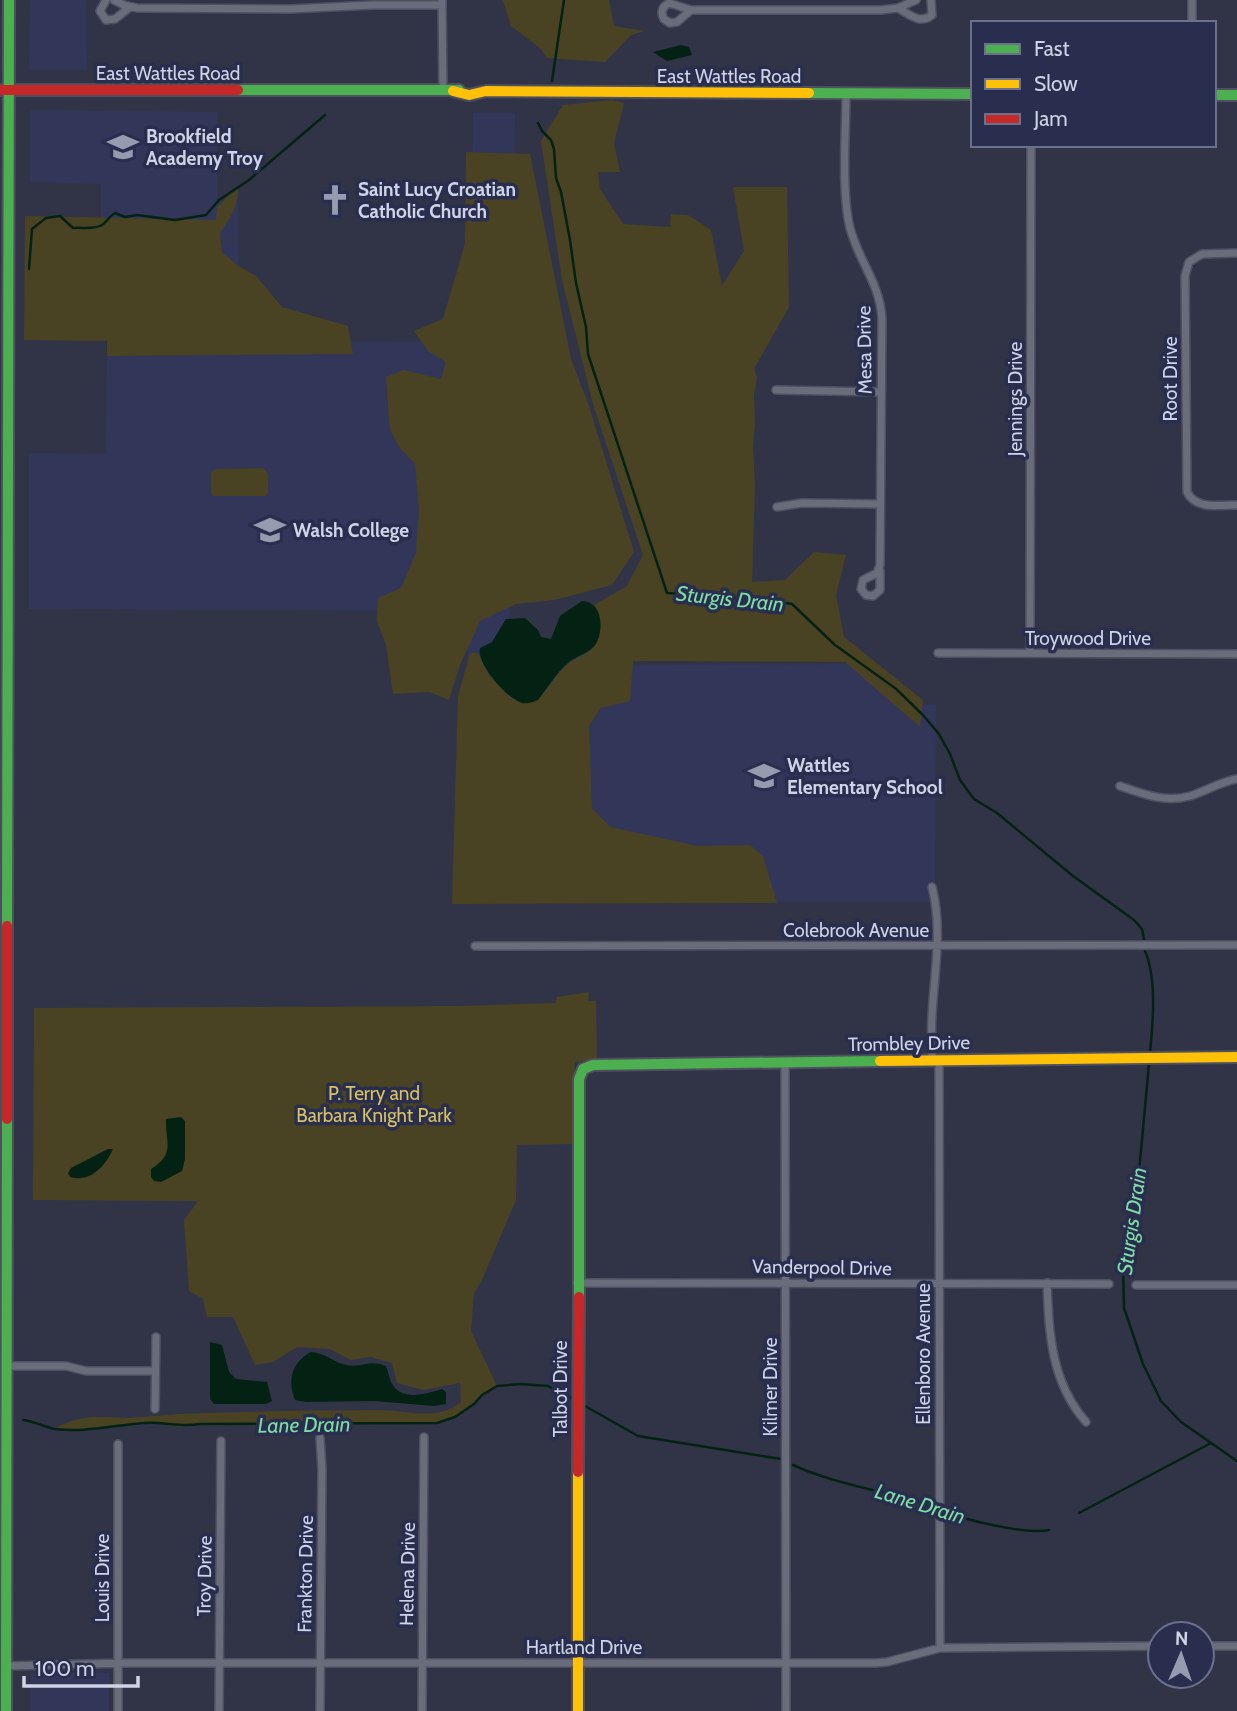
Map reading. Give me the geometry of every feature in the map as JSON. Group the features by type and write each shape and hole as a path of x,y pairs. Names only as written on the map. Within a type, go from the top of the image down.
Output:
{"main road":[{"path":"6,1711 4,313 5,90 9,0"},
{"name":"East Wattles Road","path":"5,90 448,91 469,95 486,92 971,94"},
{"path":"1216,95 1237,95"},
{"name":"Trombley Drive","path":"583,1069 593,1065 1237,1057"},
{"name":"Talbot Drive","path":"578,1711 577,1283 579,1079 583,1069"}],"street":[{"path":"106,0 100,10 106,20 116,19 130,7"},
{"path":"114,0 130,7 290,9 442,3 448,91"},
{"path":"691,10 881,10 898,8 916,0"},
{"path":"898,8 924,20 932,15 931,0"},
{"path":"1192,0 1192,21"},
{"name":"Mesa Drive","path":"846,93 847,209 855,243 872,276 881,304 880,571"},
{"name":"Jennings Drive","path":"1030,653 1031,147"},
{"name":"Root Drive","path":"1237,253 1208,253 1189,262 1185,272 1185,302 1187,492 1192,500 1201,504 1237,505"},
{"path":"776,390 881,392"},
{"path":"776,507 802,503 880,504"},
{"name":"Troywood Drive","path":"938,653 1237,654"},
{"path":"1120,786 1150,796 1171,799 1237,779"},
{"name":"Ellenboro Avenue","path":"932,887 936,904 937,945 932,1017 936,1060 939,1283 940,1648"},
{"name":"Colebrook Avenue","path":"475,946 1237,945"},
{"name":"Kilmer Drive","path":"785,1063 786,1711"},
{"name":"Vanderpool Drive","path":"577,1283 1110,1284"},
{"path":"1046,1283 1054,1364 1063,1391 1086,1422"},
{"path":"1136,1285 1237,1285"},
{"path":"155,1409 156,1337"},
{"path":"7,1366 66,1366 86,1371 155,1371"},
{"name":"Helena Drive","path":"422,1711 424,1437"},
{"name":"Frankton Drive","path":"320,1438 320,1711"},
{"name":"Troy Drive","path":"219,1711 221,1441"},
{"name":"Louis Drive","path":"118,1444 118,1711"},
{"name":"Hartland Drive","path":"6,1666 118,1663 887,1662 940,1648 1146,1646"},
{"path":"1216,1646 1237,1646"}],"shaded area":[{"path":"30,0 86,0 87,70 29,70"},
{"path":"681,45 689,47 692,55 667,61 653,52"},
{"name":"Walsh College","path":"30,110 217,112 217,207 238,189 239,341 471,342 473,113 515,113 509,666 861,664 912,704 936,705 935,902 466,902 468,611 27,609 29,453 106,454 107,341 24,340 101,218 101,184 30,182"},
{"path":"582,601 594,606 600,617 596,644 565,666 538,700 522,703 509,695 488,671 480,655 480,648 492,642 506,619 525,618 538,630 541,637 551,639 560,616"},
{"path":"181,1117 185,1121 185,1159 182,1171 161,1182 154,1181 151,1169 164,1158 168,1147 166,1119"},
{"path":"113,1149 96,1172 84,1178 70,1177 68,1173 71,1168"},
{"path":"210,1342 222,1345 229,1372 236,1379 267,1382 272,1401 266,1404 214,1404 210,1399"},
{"path":"311,1352 347,1365 375,1363 386,1366 391,1382 401,1392 414,1395 442,1389 446,1392 446,1404 434,1406 374,1401 295,1400 291,1385 295,1366"},
{"path":"31,1673 109,1673 109,1711 31,1711"}],"green space":[{"path":"503,0 609,0 614,26 645,31 631,35 605,62 547,58 540,48 511,26"},
{"path":"612,100 624,103 614,143 620,172 598,172 600,189 623,224 670,227 671,214 688,215 711,230 722,286 744,251 733,187 787,187 789,307 754,369 757,377 754,396 752,582 785,580 814,552 846,555 836,595 844,637 923,700 920,727 845,662 633,661 630,701 601,708 589,726 592,808 610,827 698,846 750,845 763,856 777,903 452,904 458,696 470,653 478,653 489,675 512,698 538,700 566,665 585,654 595,644 600,625 594,605 627,586 643,555 593,404 562,280 541,141 563,105"},
{"path":"466,152 530,154 571,359 588,403 634,552 612,585 554,600 516,604 480,621 460,665 449,700 429,692 393,694 386,645 377,621 378,598 401,588 416,553 419,509 415,464 400,448 390,430 386,377 403,370 441,379 446,362 428,351 414,331 443,319 465,243"},
{"path":"238,187 233,211 220,233 222,252 238,266 256,276 282,307 348,326 353,354 107,356 107,341 24,340 25,216 216,220 217,207"},
{"path":"263,468 268,474 268,493 265,496 214,496 211,493 211,472 216,469"},
{"name":"P. Terry and Barbara Knight Park","path":"589,992 588,1001 596,1001 597,1061 575,1062 573,1144 517,1145 516,1200 474,1293 471,1331 497,1386 455,1417 431,1424 346,1422 199,1424 180,1427 146,1422 75,1430 53,1429 75,1420 92,1417 131,1418 328,1410 378,1410 421,1414 442,1412 461,1402 460,1383 423,1390 397,1383 392,1363 371,1357 351,1360 330,1349 297,1347 273,1362 255,1365 233,1317 207,1317 203,1299 189,1291 184,1220 198,1201 33,1200 34,1008 465,1006 556,1003 557,997"}],"waterway":[{"name":"Sturgis Drain","path":"552,81 564,0"},
{"path":"29,269 32,229 46,218 60,216 73,228 88,228 102,225 115,213 125,217 137,215 175,220 206,215 219,200 249,180 325,115"},
{"name":"Sturgis Drain","path":"538,123 551,140 554,149 556,178 561,192 586,327 588,354 667,593 792,604 835,645 895,688 923,715 939,734 960,780 974,799 997,813 1073,876 1134,920 1142,929 1144,939"},
{"name":"Sturgis Drain","path":"1145,951 1153,987 1150,1053"},
{"name":"Sturgis Drain","path":"1149,1064 1137,1194 1123,1263 1124,1308 1143,1364 1161,1401 1181,1422 1237,1461"},
{"name":"Lane Drain","path":"23,1420 66,1430 151,1423 437,1423 455,1417 497,1386 548,1386 573,1399"},
{"name":"Lane Drain","path":"585,1406 638,1436 781,1459"},
{"name":"Lane Drain","path":"1079,1513 1211,1443"},
{"name":"Lane Drain","path":"793,1465 828,1478 937,1509"},
{"name":"Lane Drain","path":"943,1511 1012,1529 1049,1530"}],"traffic: fast":[{"path":"7,926 9,0"},
{"path":"238,90 459,90"},
{"path":"809,93 971,94"},
{"path":"1216,95 1237,95"},
{"path":"579,1297 579,1079 583,1069 593,1065 880,1061"},
{"path":"6,1711 7,1119"}],"traffic: slow":[{"path":"453,91 469,95 486,91 809,93"},
{"path":"880,1061 1237,1057"},
{"path":"578,1472 578,1711"}],"traffic: jam":[{"path":"0,90 238,90"},
{"path":"7,926 7,1119"},
{"path":"578,1472 579,1297"}],"place":[{"name":"Brookfield Academy Troy","path":"123,147"},
{"name":"Saint Lucy Croatian Catholic Church","path":"335,200"},
{"name":"Walsh College","path":"270,530"},
{"name":"Wattles Elementary School","path":"764,776"}]}
